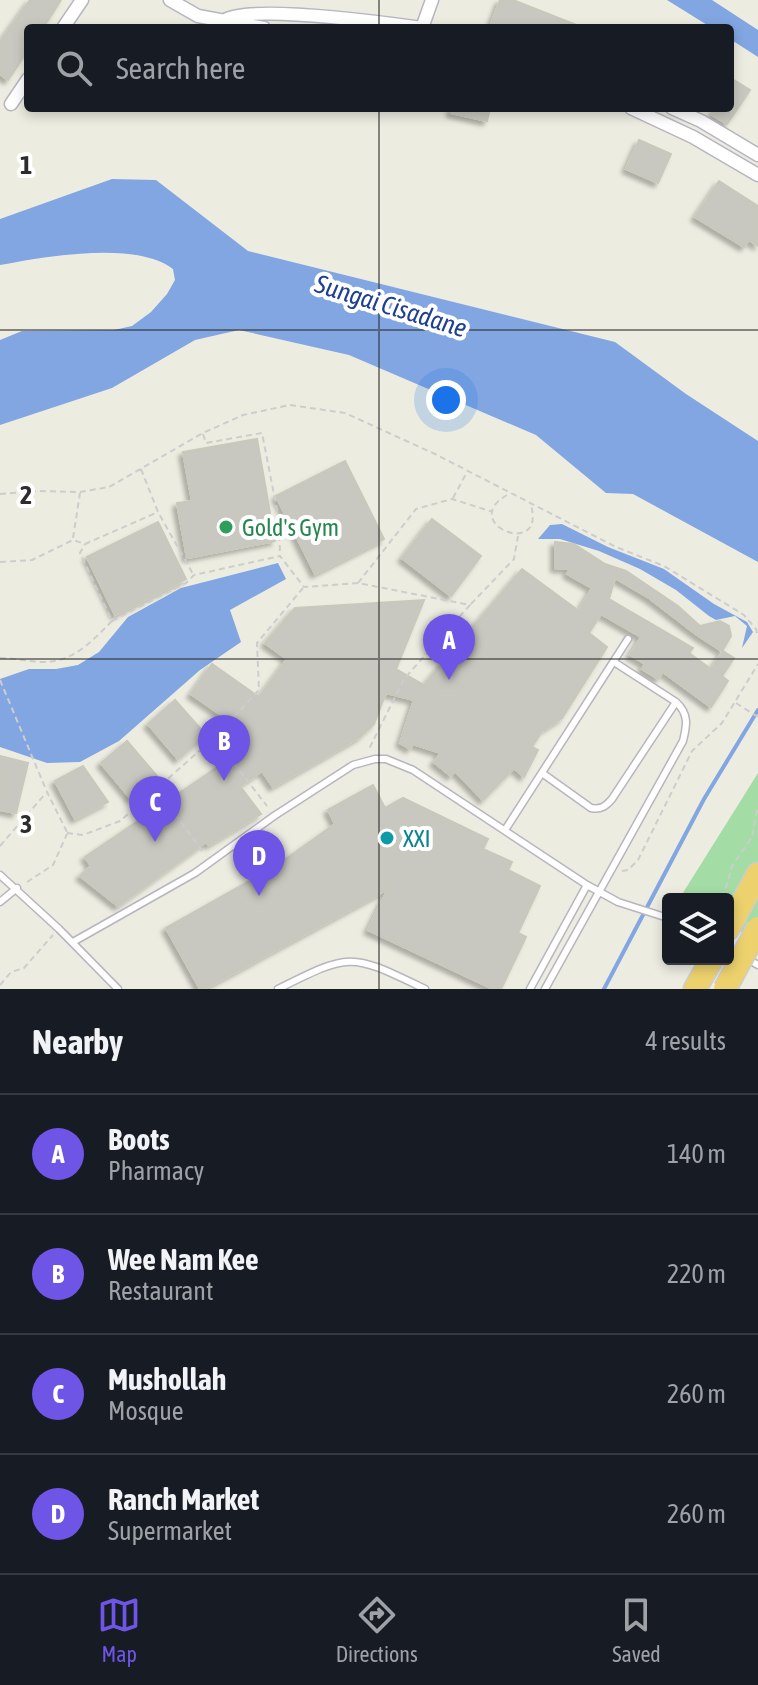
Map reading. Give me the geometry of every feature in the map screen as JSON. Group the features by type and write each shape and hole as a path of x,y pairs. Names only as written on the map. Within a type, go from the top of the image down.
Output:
{"highway":[{"path":"734,918 758,874"},
{"path":"725,989 758,928"},
{"path":"695,989 709,965"}],"street":[{"path":"66,24 82,0"},
{"path":"170,0 198,16 244,24"},
{"path":"423,24 432,0"},
{"path":"225,20 244,14 335,23"},
{"path":"11,104 24,85"},
{"path":"640,112 693,137 758,175"},
{"path":"681,112 758,155"}],"lane":[{"path":"505,830 628,639"},
{"path":"545,989 683,741 687,717 676,702 614,662"},
{"path":"542,773 591,808 605,807 676,702"},
{"path":"73,942 211,862 342,771 363,761 386,759 400,763 587,885 618,902 662,916"},
{"path":"0,875 73,942 118,989"},
{"path":"530,989 587,885"},
{"path":"0,902 17,888"},
{"path":"734,951 758,965"},
{"path":"278,989 327,965 355,960 425,989"}],"path":[{"path":"0,494 80,492 109,487 203,433 243,415 290,405 345,413 435,454 616,547 664,566 744,615 758,636"},
{"path":"203,433 206,443 262,433 279,520 280,556 304,587"},
{"path":"141,469 158,512 194,575"},
{"path":"452,499 468,472"},
{"path":"73,540 80,492"},
{"path":"509,494 498,500 493,512 495,525 505,533 518,534 529,527 534,514 529,501"},
{"path":"358,583 416,509 452,499 493,512"},
{"path":"112,621 80,553 85,544 158,512"},
{"path":"363,761 406,680 514,559 518,534"},
{"path":"0,562 32,560 73,540 85,544"},
{"path":"0,658 43,662 65,659 86,647 112,621 186,583 194,575 280,556"},
{"path":"67,833 83,835 120,821 214,738 259,690 257,643 304,587 358,583 470,605"},
{"path":"608,872 628,870 638,860 692,751 722,723 758,664"},
{"path":"0,680 67,833 53,865 17,888"},
{"path":"736,703 758,717"},
{"path":"214,738 274,816"},
{"path":"156,789 211,862"},
{"path":"0,846 47,792"},
{"path":"725,893 732,866 752,837 758,806"},
{"path":"752,837 758,840"},
{"path":"0,985 11,972 24,968 59,929"}],"green space":[{"path":"758,773 758,942 734,928 734,893 683,893"}],"water":[{"path":"667,0 712,0 758,30 758,57 734,42 734,24 706,24"},
{"name":"Sungai Cisadane","path":"112,179 156,180 248,251 615,342 758,441 758,562 633,494 606,493 536,435 349,355 239,330 195,340 112,388 0,425 0,340 22,331 114,330 132,326 151,312 175,280 173,269 156,260 113,253 64,255 0,265 0,219"},
{"path":"562,524 608,547 664,569 714,604 747,622 753,632 742,648 747,626 735,616 716,620 676,590 640,569 599,551 560,539 538,539 550,525"},
{"path":"278,563 286,579 230,610 241,642 200,670 119,741 80,762 47,763 0,747 0,679 29,669 78,665 99,652 128,617 181,588"}],"building":[{"path":"30,0 61,0 46,24 24,24 24,56 8,80 0,74 0,42"},
{"path":"500,0 513,0 574,24 491,24"},
{"path":"734,80 750,90 727,124 712,115 714,112 734,112"},
{"path":"451,112 489,112 487,121"},
{"path":"639,140 671,154 658,183 626,169"},
{"path":"719,181 758,206 758,246 749,240 744,247 695,217"},
{"path":"257,439 275,541 187,558 177,503 192,501 183,452"},
{"path":"345,461 384,539 315,574 276,496"},
{"path":"432,519 481,556 451,596 402,558"},
{"path":"158,522 186,579 115,615 87,557"},
{"path":"555,542 574,544 605,564 626,571 678,606 700,626 720,621 729,626 731,636 722,651 649,598 615,578 609,599 693,648 689,653 711,669 723,651 734,658 722,676 728,681 711,707 663,672 658,679 642,669 645,664 630,655 641,637 601,614 589,633 607,647 562,718 542,731 532,747 538,750 524,777 514,768 483,800 455,771 451,776 434,762 441,753 413,744 410,749 400,743 414,700 386,693 374,724 360,737 273,787 262,771 240,786 261,814 209,845 206,842 118,906 80,876 91,866 85,857 246,748 234,730 237,726 191,694 212,664 259,697 287,659 265,643 295,608 424,600 396,669 424,685 522,569 579,611 592,588 567,574 570,569 555,568"},
{"path":"175,700 206,735 178,759 148,724"},
{"path":"127,741 157,776 131,799 101,763"},
{"path":"0,756 28,763 16,813 0,810"},
{"path":"83,766 108,802 75,819 55,781"},
{"path":"373,785 385,808 403,798 488,839 483,849 512,862 508,870 540,886 518,933 526,937 501,989 493,989 368,930 388,889 200,989 166,928 276,866 335,824 328,810"}],"waterway":[{"path":"604,989 704,799 758,710"}],"place":[{"name":"Gold's Gym","path":"226,527"},
{"name":"Boots","path":"449,680"},
{"name":"Wee Nam Kee","path":"224,781"},
{"name":"XXI","path":"387,838"},
{"name":"Mushollah","path":"155,842"},
{"name":"Ranch Market","path":"259,896"}]}
